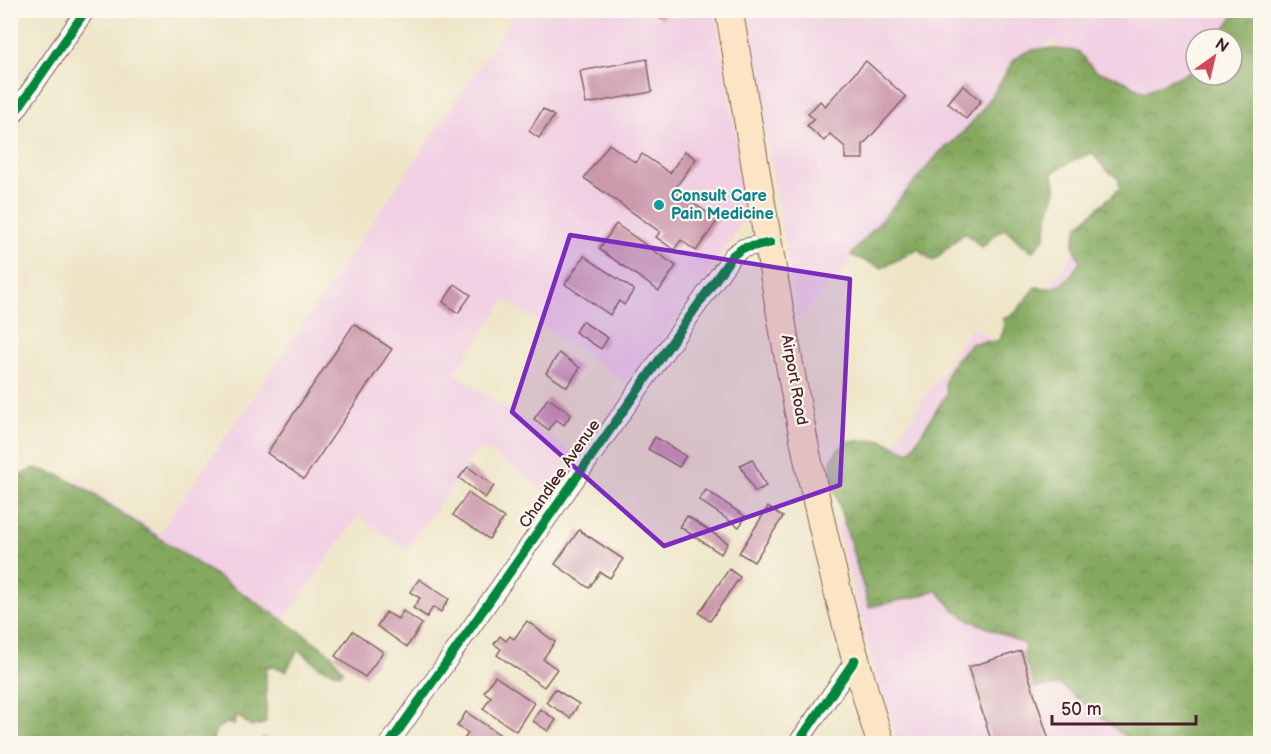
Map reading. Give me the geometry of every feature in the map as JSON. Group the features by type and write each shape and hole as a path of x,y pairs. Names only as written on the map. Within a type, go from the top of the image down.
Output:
{"main road":[{"name":"Airport Road","path":"729,10 813,489 855,660 881,744"}],"street":[{"path":"10,120 86,10"},
{"name":"Chandlee Avenue","path":"389,744 732,255 743,248 770,243"},
{"path":"797,744 855,660"}],"highlighted area":[{"path":"570,235 850,279 840,485 664,546 512,412"}],"shaded area":[{"path":"517,11 715,11 746,198 743,219 735,234 630,385 505,300 455,373 578,457 552,495 481,446 406,550 358,516 197,743 11,744 11,580 78,481 159,534"},
{"path":"745,11 1260,11 1260,743 898,743 873,664 838,528 972,327 1000,346 1036,306 1165,121 1050,41 798,320"}],"green space":[{"path":"1237,11 1260,11 1260,743 1133,743 1061,685 1035,688 1023,652 1026,645 966,618 953,609 936,590 920,596 869,607 835,491 830,463 837,451 849,441 881,440 910,452 947,393 945,386 948,372 961,354 972,343 998,341 1003,333 1004,318 1015,313 1036,287 1057,286 1071,275 1080,262 1073,244 1078,226 1120,188 1118,178 1106,170 1092,153 1052,172 1056,190 1048,216 1045,237 1033,251 1020,243 1005,228 994,235 982,248 965,232 933,261 918,249 882,268 851,255 941,151 972,122 991,97 1010,65 1022,54 1042,49 1078,51 1095,71 1117,77 1144,92 1184,74 1184,87 1244,87 1244,27 1226,27"},
{"path":"35,468 58,475 84,488 301,632 332,655 343,671 340,674 320,667 298,650 286,671 273,666 266,668 266,722 251,726 236,715 234,725 227,723 216,729 212,742 205,737 201,744 11,743 11,483 14,478"}],"building":[{"path":"650,10 668,10 662,19"},
{"path":"647,59 652,92 586,104 580,71"},
{"path":"866,61 906,97 863,145 863,159 845,159 845,147 830,134 824,141 807,126 814,119 808,114 820,101 825,106"},
{"path":"963,85 981,101 966,119 948,103"},
{"path":"543,109 554,116 539,138 529,131"},
{"name":"Consult Care Pain Medicine","path":"609,144 636,163 642,154 670,173 685,151 696,159 674,190 718,220 696,251 681,240 674,250 656,237 660,232 584,178"},
{"path":"616,224 676,266 659,291 599,249"},
{"path":"584,256 634,290 624,305 619,301 610,315 565,284"},
{"path":"455,284 471,295 458,313 443,302"},
{"path":"582,321 608,338 601,349 575,332"},
{"path":"354,324 392,349 304,479 267,453"},
{"path":"559,353 580,368 567,387 546,373"},
{"path":"548,398 571,414 564,425 556,419 549,430 534,419"},
{"path":"655,437 686,456 679,467 648,449"},
{"path":"752,459 766,486 755,492 740,465"},
{"path":"468,467 494,486 485,498 459,478"},
{"path":"706,490 746,517 739,527 699,500"},
{"path":"468,493 504,518 489,539 453,515"},
{"path":"768,507 783,517 754,562 739,553"},
{"path":"687,516 728,543 721,554 680,527"},
{"path":"579,530 623,559 610,578 600,572 589,588 555,564"},
{"path":"729,569 740,577 710,621 699,613"},
{"path":"419,579 449,599 441,612 433,607 427,617 413,608 420,598 410,592"},
{"path":"403,611 422,624 407,647 377,626 386,612 398,619"},
{"path":"527,621 555,642 543,659 557,669 544,687 497,655 501,649 494,644 500,636 506,641 510,636 514,639"},
{"path":"353,631 383,652 365,677 335,656"},
{"path":"1021,651 1049,740 1039,744 986,744 990,737 968,667"},
{"path":"495,676 534,703 516,731 483,709 491,697 484,692"},
{"path":"555,689 579,704 570,718 546,702"},
{"path":"540,709 556,720 548,731 533,721"},
{"path":"466,712 508,740 505,744 461,744 468,733 457,726"},
{"path":"263,736 275,744 258,744"}],"cycle path":[{"path":"10,120 86,10"},
{"path":"389,744 733,255 743,248 770,243"},
{"path":"797,744 855,660"}],"place":[{"name":"Consult Care Pain Medicine","path":"659,205"}]}
